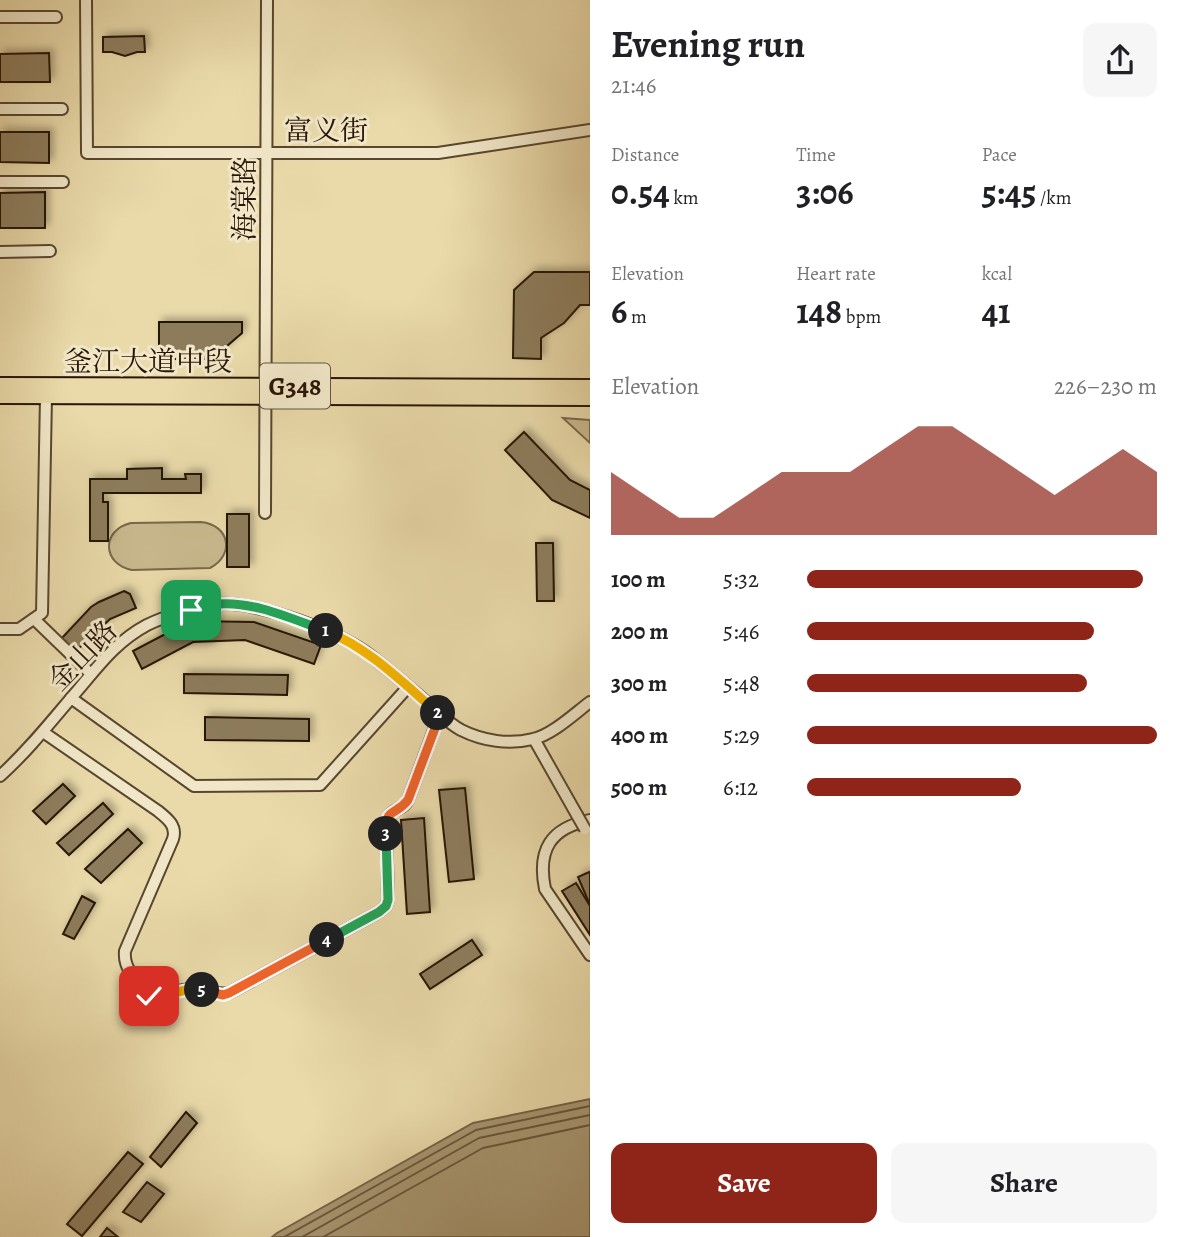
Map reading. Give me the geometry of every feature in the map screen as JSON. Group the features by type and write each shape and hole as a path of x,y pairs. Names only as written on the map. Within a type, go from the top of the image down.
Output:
{"main road":[{"path":"590,376 570,392 590,410"},
{"name":"釜江大道中段","path":"0,385 267,391 570,392 590,387"},
{"name":"釜江大道中段","path":"0,396 267,391"},
{"name":"釜江大道中段","path":"570,392 590,398"}],"street":[{"name":"富义街","path":"86,0 87,153 438,153 590,130"},
{"name":"海棠路","path":"265,513 267,0"},
{"path":"0,17 56,17"},
{"path":"0,109 62,109"},
{"path":"0,182 63,182"},
{"path":"0,252 50,251"},
{"path":"0,629 19,629 42,613 46,397"},
{"name":"金山路","path":"0,776 21,757 91,674 125,639 150,624 218,604 244,605 329,631 371,656 459,729 482,739 503,742 534,739 565,722 590,702"},
{"path":"34,619 91,674"},
{"path":"71,698 194,786 320,785 408,687"},
{"path":"43,732 158,811 174,828 173,839 125,951 124,960 139,988 155,997 191,989 223,995 386,906 387,818 406,804 440,715"},
{"path":"534,739 577,815 588,829"},
{"path":"588,829 575,823 552,838 545,851 543,871 549,897 590,955"}],"shaded area":[{"path":"563,418 590,420 590,443"},
{"path":"201,522 218,529 226,541 223,556 210,568 132,570 122,567 111,554 110,539 114,532 131,523"}],"water":[{"path":"590,1099 590,1237 272,1237 473,1123"}],"building":[{"path":"144,36 145,52 125,56 103,52 103,37"},
{"path":"49,53 50,82 0,82 0,54"},
{"path":"0,132 49,132 49,163 0,162"},
{"path":"45,192 45,228 0,228 0,193"},
{"path":"534,272 590,272 590,305 580,305 564,323 541,338 541,359 513,358 514,290"},
{"path":"159,322 242,322 242,333 212,359 159,359"},
{"path":"524,432 570,480 590,490 590,518 552,500 505,450"},
{"path":"162,468 162,479 186,479 185,474 201,474 201,493 103,493 103,502 108,502 108,541 90,541 90,479 127,479 127,469"},
{"path":"227,514 249,514 249,567 227,567"},
{"path":"536,543 553,543 554,601 537,601"},
{"path":"124,591 130,594 136,608 110,619 75,652 61,639 91,607"},
{"path":"190,621 254,622 321,645 314,664 245,640 193,642 142,669 133,651"},
{"path":"184,674 288,675 287,695 184,693"},
{"path":"205,717 309,719 309,741 205,740"},
{"path":"63,784 75,796 46,824 33,811"},
{"path":"465,788 474,879 449,882 439,790"},
{"path":"103,803 113,814 69,855 57,843"},
{"path":"424,818 430,912 407,914 401,820"},
{"path":"128,829 142,843 101,883 85,869"},
{"path":"589,872 590,874 590,905 578,877"},
{"path":"576,883 590,906 590,935 562,891"},
{"path":"82,896 95,903 74,939 63,934"},
{"path":"472,940 482,955 430,989 420,974"},
{"path":"186,1112 197,1123 161,1167 150,1157"},
{"path":"128,1152 143,1164 82,1236 67,1224"},
{"path":"147,1182 164,1194 141,1222 123,1212"},
{"path":"107,1228 118,1237 100,1237"}],"route":[{"path":"149,996 191,989 223,995 229,993 383,909 388,900 387,818 406,804 440,715 371,656 329,631 244,605 218,604 191,610"}]}
